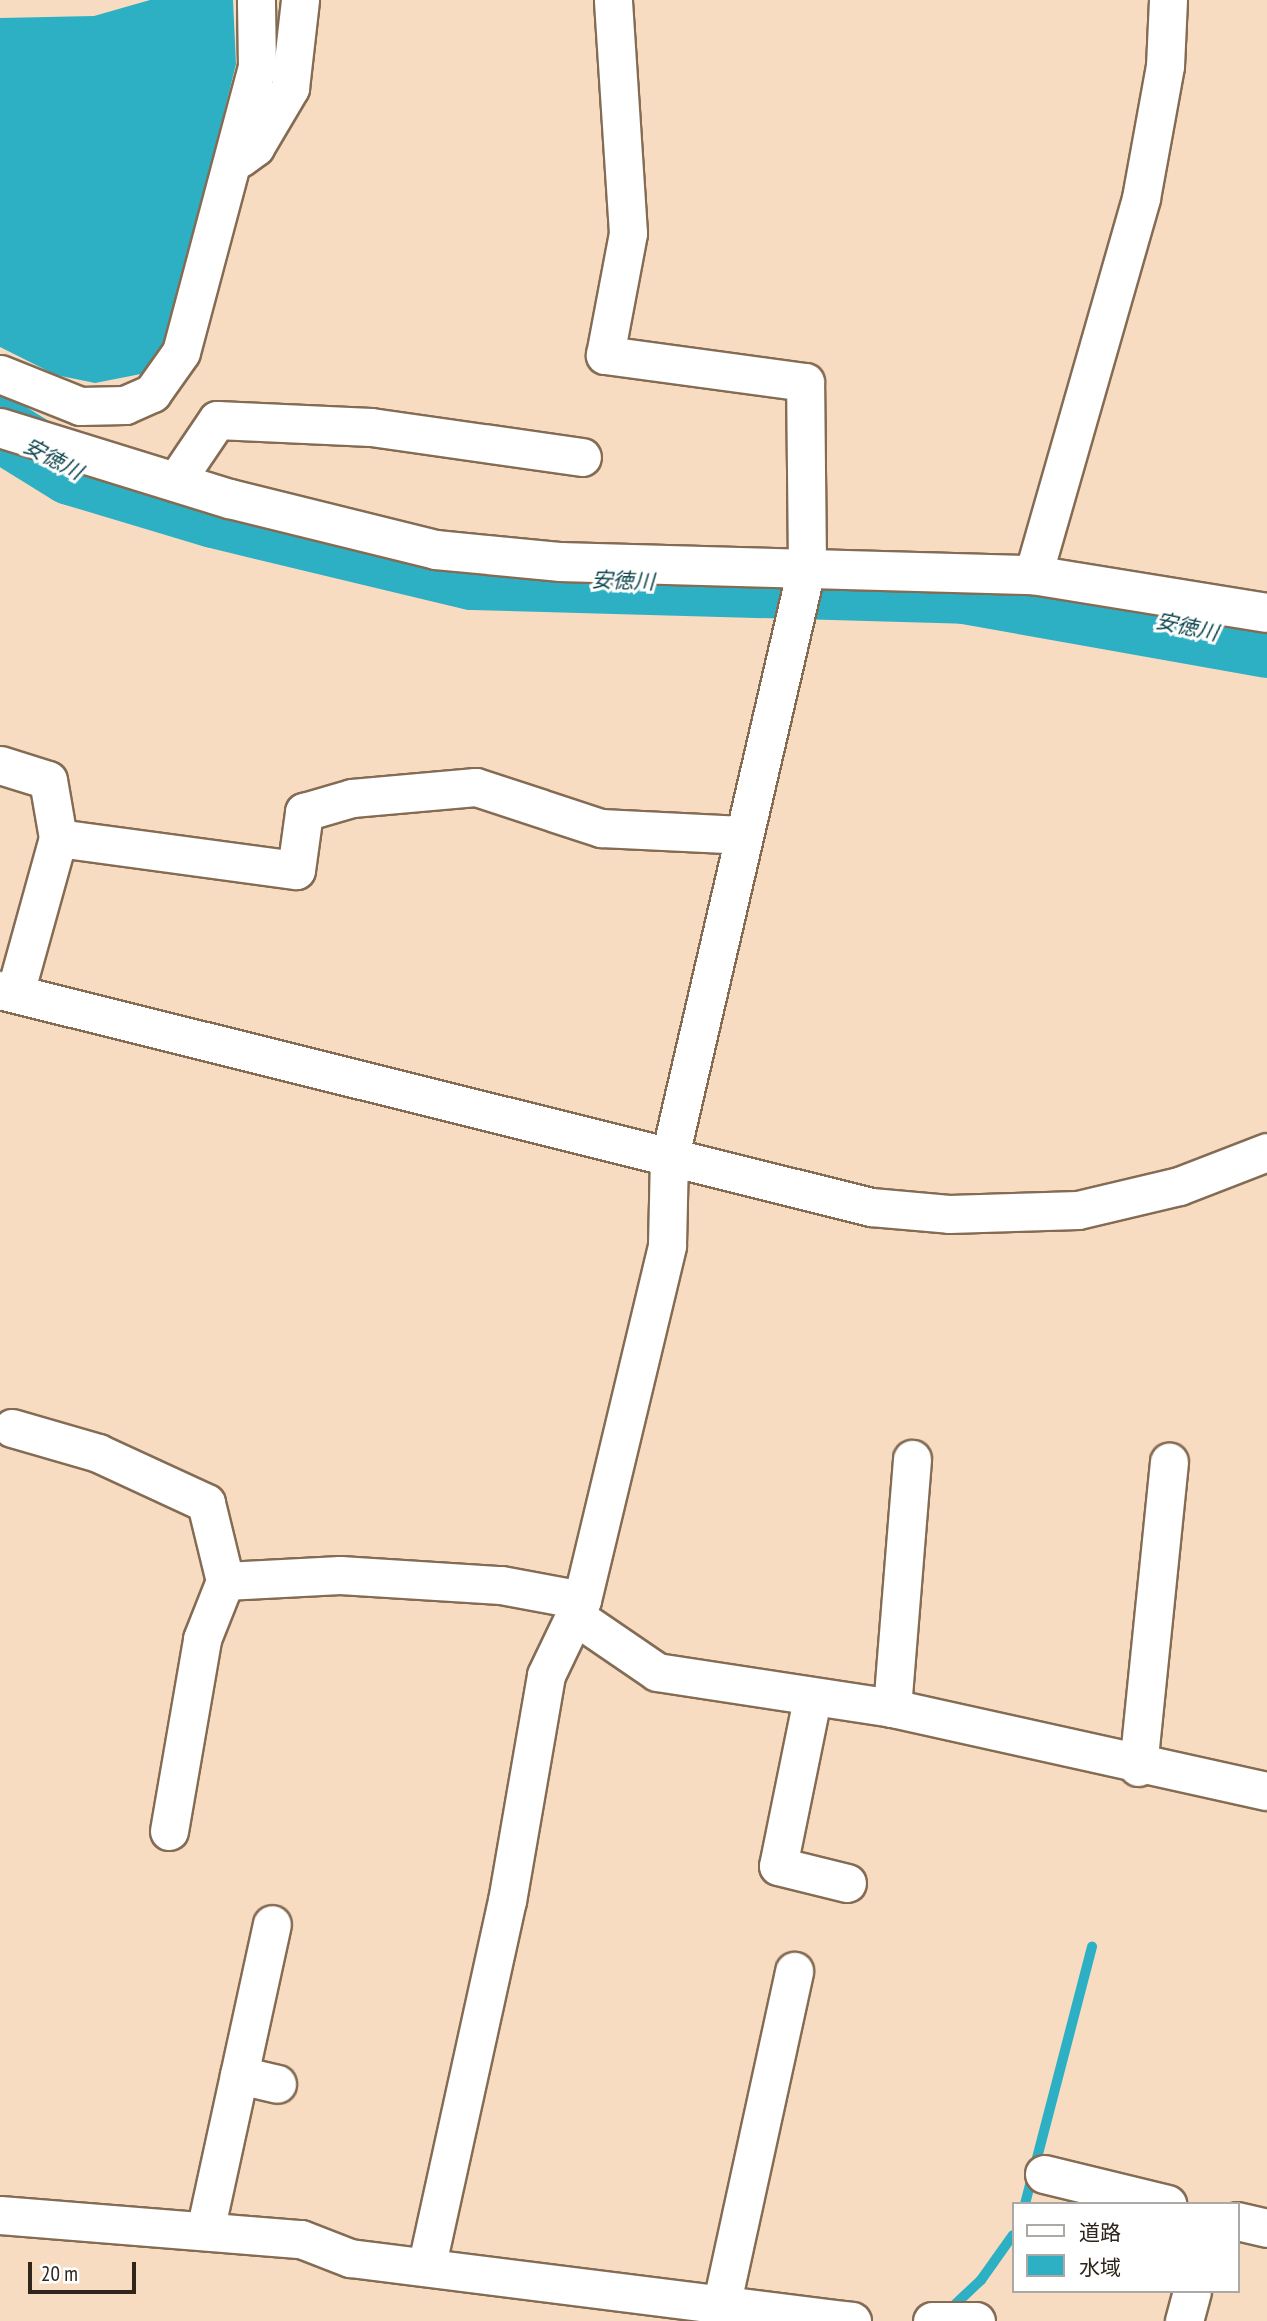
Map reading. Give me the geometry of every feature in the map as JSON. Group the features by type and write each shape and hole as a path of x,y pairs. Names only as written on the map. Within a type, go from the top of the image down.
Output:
{"street":[{"path":"0,374 80,407 125,405 152,393 181,352 219,197 234,164 257,67 256,0"},
{"path":"234,164 255,147 290,88 300,0"},
{"path":"427,2264 507,1901 546,1675 579,1608 667,1245 669,1160 742,835 807,565 805,382 605,355 628,233 613,0"},
{"path":"1033,575 1141,198 1165,66 1168,0"},
{"path":"175,482 217,420 371,427 582,457"},
{"path":"0,428 175,482 436,550 561,562 807,565 1033,575 1267,613"},
{"path":"0,765 48,780 58,838 8,992 669,1160 871,1207 949,1214 1078,1210 1180,1186 1267,1152"},
{"path":"58,838 296,870 304,812 352,798 477,788 601,828 742,835"},
{"path":"12,1428 97,1452 206,1503 216,1564 225,1581 202,1639 169,1831"},
{"path":"891,1708 912,1459"},
{"path":"1138,1767 1169,1462"},
{"path":"225,1581 340,1575 500,1585 579,1608 657,1672 812,1699 891,1708 1138,1767 1267,1791"},
{"path":"812,1699 778,1866 847,1883"},
{"path":"205,2231 272,1924"},
{"path":"722,2302 793,1971"},
{"path":"239,2075 277,2084"},
{"path":"1044,2174 1159,2202"},
{"path":"0,2215 300,2239 350,2258 427,2264 852,2321"},
{"path":"1239,2221 1267,2228"},
{"path":"1184,2321 1191,2293"},
{"path":"932,2321 975,2321"}],"water":[{"path":"150,0 233,0 236,64 166,351 146,373 95,383 56,375 0,347 0,18 94,16"}],"waterway":[{"name":"安徳川","path":"0,429 70,472 213,515 472,577 964,591 1267,645"},
{"path":"1026,2202 1092,1947"},
{"path":"947,2312 981,2280 1012,2236"}]}
